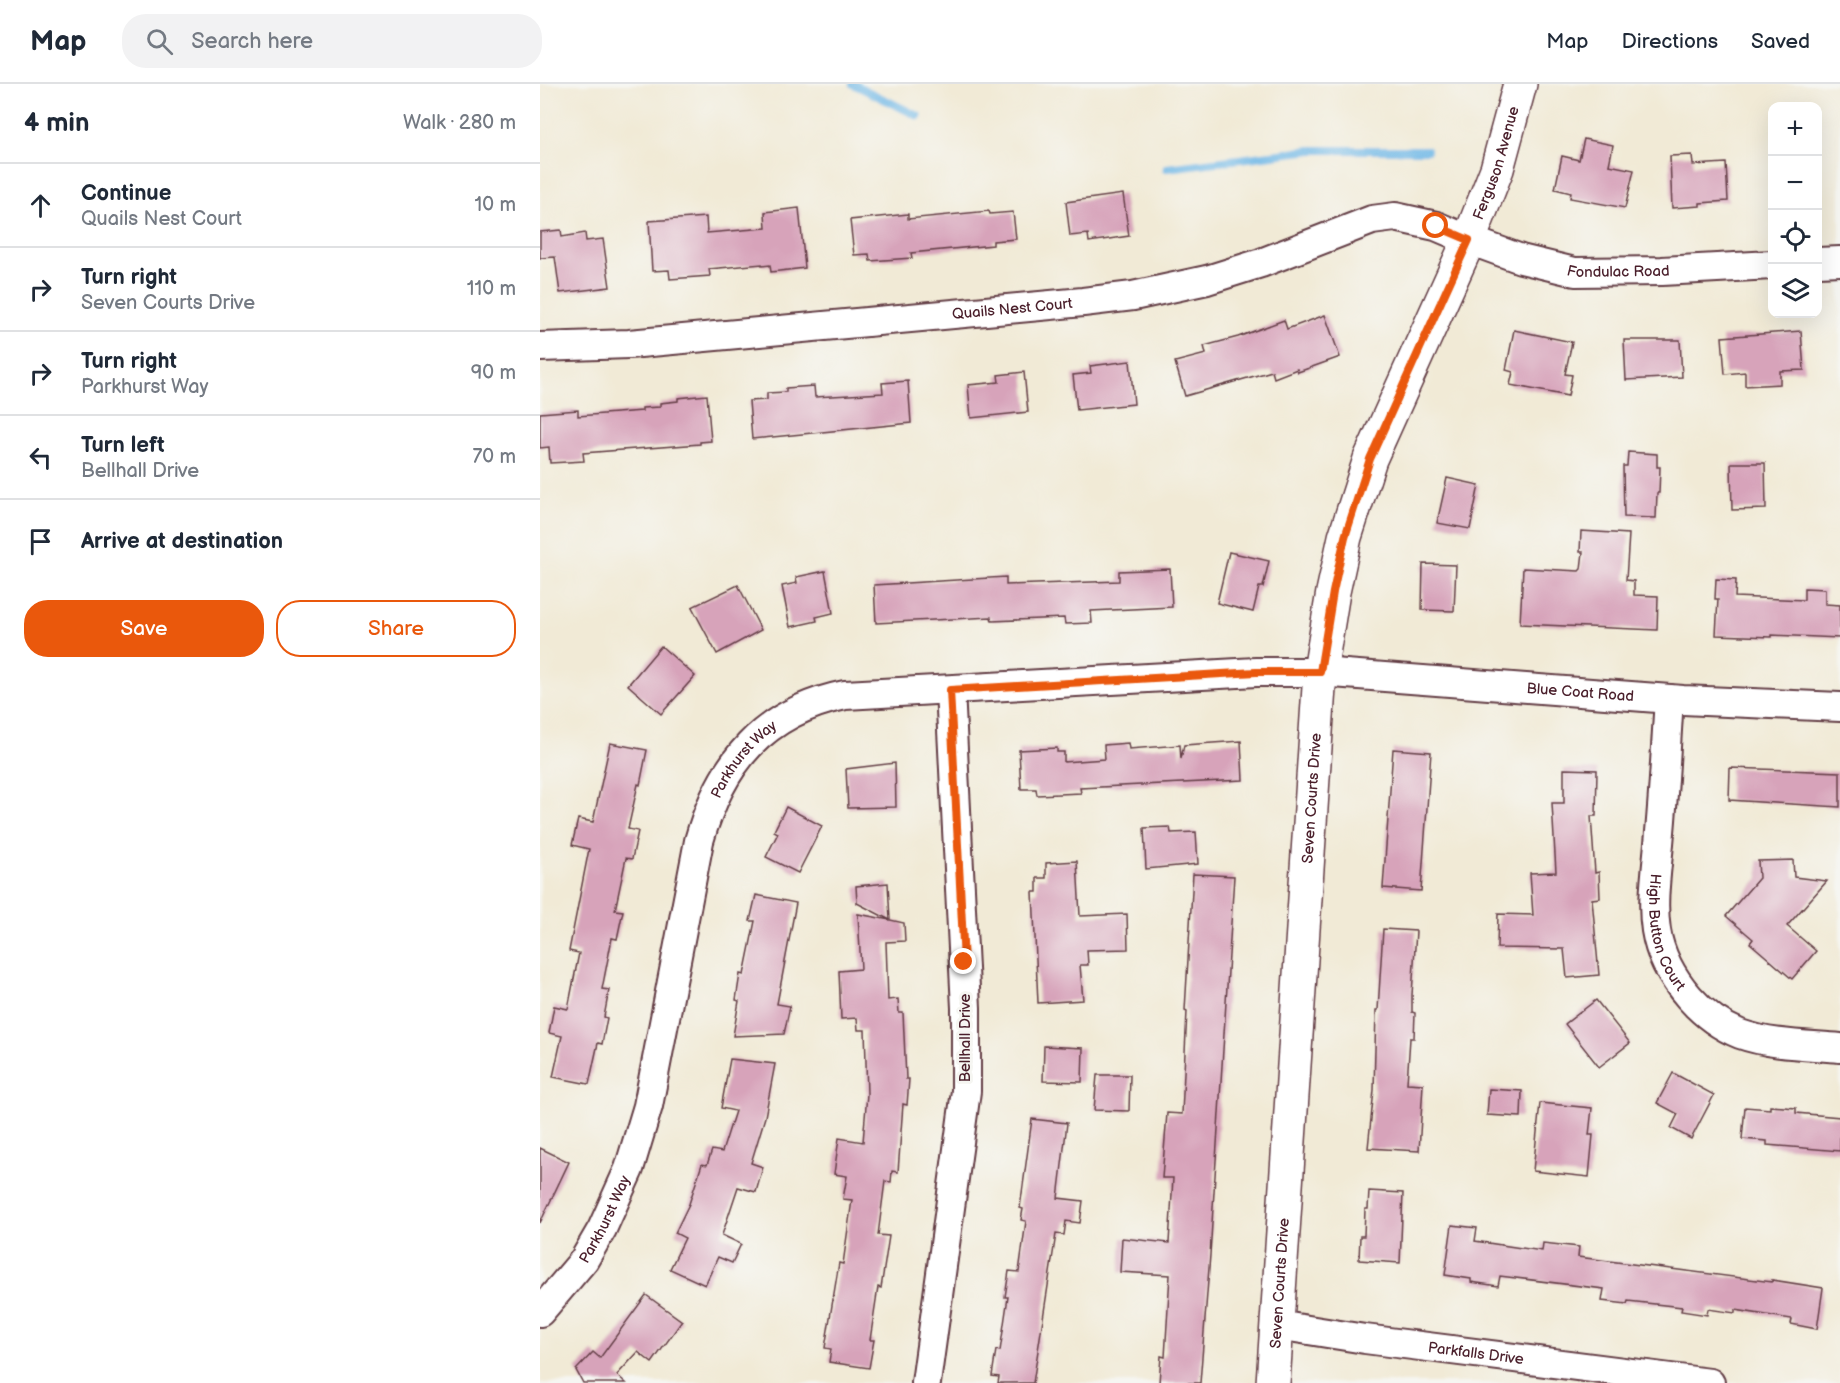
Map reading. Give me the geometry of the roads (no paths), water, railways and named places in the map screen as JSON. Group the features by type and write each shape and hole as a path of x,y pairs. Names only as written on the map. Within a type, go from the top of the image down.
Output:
{"street":[{"name":"Ferguson Avenue","path":"1469,240 1497,168 1520,84"},
{"name":"Quails Nest Court","path":"540,348 629,344 1132,296 1207,279 1261,263 1372,219 1395,217 1436,226 1469,240"},
{"name":"Fondulac Road","path":"1469,240 1521,259 1575,272 1662,271 1768,265"},
{"name":"Seven Courts Drive","path":"1273,1383 1320,672 1333,592 1345,537 1370,459 1469,240"},
{"path":"1822,262 1840,261"},
{"name":"Parkhurst Way","path":"540,1312 584,1260 602,1229 629,1169 648,1106 699,841 707,813 735,760 756,738 798,709 821,700 845,695 1256,672 1320,672"},
{"name":"Blue Coat Road","path":"1320,672 1669,699 1840,707"},
{"name":"Bellhall Drive","path":"926,1383 966,1091 966,1008 950,690"},
{"name":"High Button Court","path":"1669,699 1653,896 1657,941 1666,963 1678,984 1704,1012 1738,1033 1756,1039 1840,1048"},
{"name":"Parkfalls Drive","path":"1277,1325 1365,1339 1710,1383"}],"waterway":[{"path":"853,84 918,116"},
{"path":"1167,168 1312,150 1427,150"}]}
